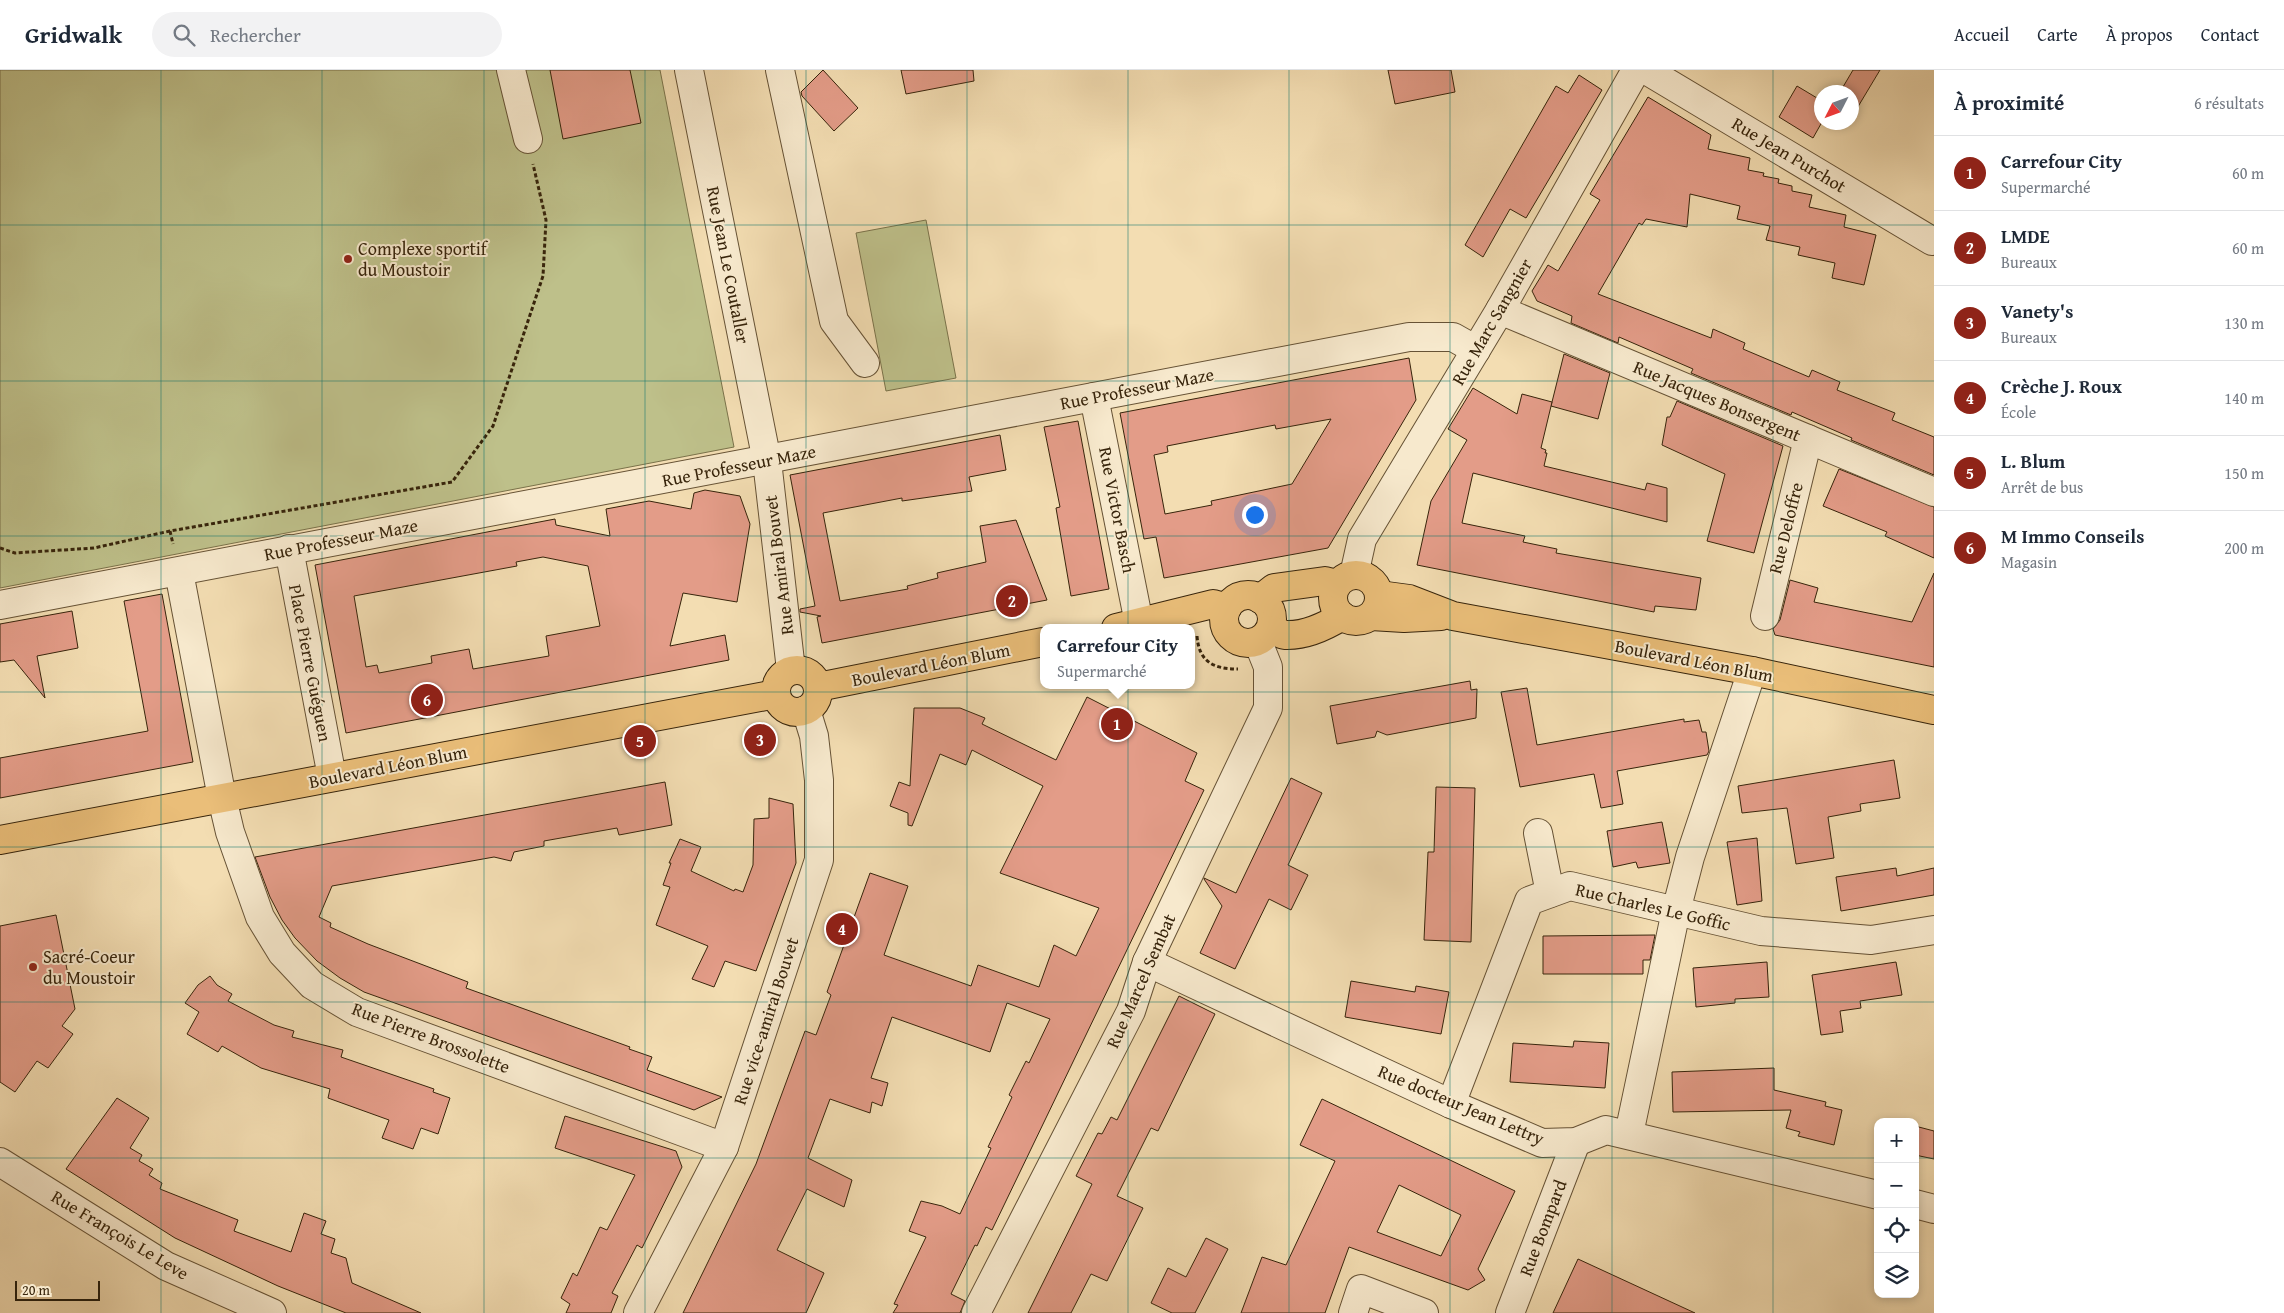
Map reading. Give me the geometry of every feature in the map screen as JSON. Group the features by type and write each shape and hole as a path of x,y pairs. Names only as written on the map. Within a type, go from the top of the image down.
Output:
{"main road":[{"path":"1260,599 1274,588 1325,580 1368,578 1377,588 1375,605"},
{"path":"1132,624 1213,604 1227,618 1235,640 1250,643 1264,636 1308,631 1326,626 1342,616 1336,611 1332,597 1345,579"},
{"path":"1227,618 1238,598 1246,596 1260,599 1266,603 1272,616 1264,636"},
{"name":"Boulevard Léon Blum","path":"1342,616 1348,620 1356,621 1375,605 1404,618 1453,616 1752,671 1934,710"},
{"name":"Boulevard Léon Blum","path":"812,699 1040,643"},
{"path":"798,669 812,674 812,699 789,711 779,702 776,694 779,679 791,670 798,669"},
{"name":"Boulevard Léon Blum","path":"0,840 776,694"}],"street":[{"path":"511,70 528,139"},
{"name":"Rue Jean Le Coutaller","path":"689,70 767,461"},
{"path":"780,70 834,320 865,363"},
{"name":"Rue Marc Sangnier","path":"1345,579 1362,539 1500,310 1636,70"},
{"name":"Rue Jean Purchot","path":"1646,70 1932,241"},
{"name":"Rue Jacques Bonsergent","path":"1500,310 1934,492"},
{"name":"Rue Professeur Maze","path":"0,605 767,461 1409,337 1454,337 1476,350"},
{"name":"Rue Victor Basch","path":"1094,397 1128,624"},
{"name":"Rue Deloffre","path":"1765,616 1808,439"},
{"name":"Rue Amiral Bouvet","path":"767,461 791,670"},
{"name":"Place Pierre Guéguen","path":"289,550 332,777"},
{"path":"179,572 222,798"},
{"name":"Rue Marcel Sembat","path":"976,1313 1131,1012 1147,962 1268,708 1268,667 1264,636"},
{"path":"1629,1134 1676,911 1690,857 1752,671"},
{"name":"Rue vice-amiral Bouvet","path":"638,1313 724,1147 819,860 819,780 814,742 812,699"},
{"name":"Rue Pierre Brossolette","path":"222,798 230,832 260,917 282,953 312,985 357,1012 724,1147"},
{"path":"1538,833 1550,893"},
{"name":"Rue Charles Le Goffic","path":"1451,1104 1529,901 1550,893 1570,886 1761,931 1871,940 1934,930"},
{"name":"Rue docteur Jean Lettry","path":"1147,962 1451,1104 1542,1143 1576,1142 1606,1130 1874,1194"},
{"name":"Rue Bompard","path":"1510,1313 1576,1142"},
{"name":"Rue François Le Leve","path":"0,1162 166,1266 272,1313"},
{"path":"1919,1205 1934,1209"},
{"path":"1353,1313 1361,1289 1424,1313"}],"path":[{"path":"0,548 15,553 94,548 170,532 452,482 493,426 543,276 546,220 528,139"}],"green space":[{"name":"Complexe sportif du Moustoir","path":"0,70 660,70 734,447 0,588"},
{"path":"926,220 956,378 886,391 856,233"}],"building":[{"path":"550,70 630,70 641,123 563,139"},
{"path":"823,70 858,108 834,131 802,96 801,92"},
{"path":"901,70 973,70 974,81 906,94"},
{"path":"1388,70 1451,70 1455,92 1395,104"},
{"path":"1853,70 1880,70 1859,105 1859,85 1844,85"},
{"path":"1579,75 1602,90 1526,218 1510,209 1483,257 1465,245 1556,86 1568,93"},
{"path":"1797,86 1814,96 1814,130 1818,130 1813,138 1779,117"},
{"path":"1648,97 1711,135 1708,149 1750,158 1748,170 1764,173 1763,176 1779,179 1778,183 1792,186 1792,191 1812,195 1809,207 1846,215 1844,227 1876,235 1864,285 1832,278 1835,263 1798,255 1800,247 1766,240 1770,226 1737,219 1740,206 1690,194 1687,227 1646,219 1642,225 1639,223 1598,294 1711,338 1713,329 1745,343 1743,349 1809,377 1812,370 1840,382 1837,390 1895,413 1892,420 1934,437 1934,475 1851,440 1852,438 1792,412 1791,415 1691,373 1693,369 1619,337 1618,343 1571,323 1572,316 1537,301 1532,291 1548,265 1558,271 1600,200 1590,194"},
{"path":"1564,354 1610,373 1598,419 1551,406"},
{"path":"1409,358 1416,400 1328,548 1164,578 1156,537 1144,539 1120,413","holes":["1331,419 1292,484 1211,501 1212,505 1165,514 1154,455 1168,452 1167,446 1275,425 1276,429"]},
{"path":"1473,388 1517,414 1522,394 1552,402 1541,448 1546,450 1545,453 1547,453 1544,466 1645,490 1647,483 1667,488 1667,522 1473,473 1462,523 1525,536 1523,542 1557,549 1556,553 1701,578 1696,610 1655,606 1654,612 1417,565 1431,501 1467,440 1448,429"},
{"path":"1677,401 1783,446 1754,553 1707,541 1725,474 1662,445 1667,417 1670,417"},
{"path":"1078,421 1109,589 1071,596 1056,508 1060,507 1044,427"},
{"path":"1000,435 1006,470 969,477 972,491 902,501 902,498 823,513 840,601 908,589 907,586 938,578 937,573 986,562 980,526 1016,520 1047,600 822,643 817,617 821,616 800,612 800,609 815,606 790,475"},
{"path":"1839,469 1934,507 1934,558 1885,536 1887,532 1823,506"},
{"path":"705,490 740,496 750,524 737,602 683,593 670,646 725,635 729,660 346,733 315,565 555,519 556,525 610,536 606,509 649,501 691,509 694,493","holes":["543,557 588,566 600,626 546,636 549,656 473,669 469,649 431,656 432,663 379,673 377,665 366,667 354,596 517,566 516,562"]},
{"path":"1934,573 1934,667 1775,635 1773,629 1780,620 1790,580 1818,588 1814,602 1912,622"},
{"path":"162,594 193,762 0,798 0,758 148,731 124,601"},
{"path":"72,611 78,648 37,656 45,698 14,660 0,662 0,624"},
{"path":"1470,681 1471,690 1477,689 1476,718 1387,735 1377,731 1375,737 1337,744 1330,706"},
{"path":"1527,688 1537,745 1684,719 1684,722 1699,720 1702,732 1706,732 1709,751 1707,755 1617,771 1623,804 1601,808 1594,774 1520,787 1501,692"},
{"path":"1087,697 1197,753 1185,781 1204,790 992,1230 986,1227 951,1294 965,1301 960,1313 893,1313 898,1305 894,1304 926,1237 909,1231 921,1201 942,1206 960,1214 991,1148 988,1147 1012,1097 1009,1095 1026,1061 1029,1063 1050,1019 1007,1003 990,1052 892,1017 871,1078 888,1083 882,1106 872,1102 870,1113 830,1099 808,1158 852,1180 844,1207 807,1189 777,1250 824,1273 806,1313 683,1313 756,1164 805,1031 816,1035 831,995 827,992 870,873 908,886 884,955 971,986 978,965 1039,987 1054,945 1076,956 1099,908 1000,873 1043,786 972,750 966,765 940,754 912,826 908,825 908,813 890,806 899,782 910,786 914,708 960,708 985,718 982,724 1056,760"},
{"path":"1894,760 1900,798 1860,804 1861,811 1828,817 1834,858 1796,864 1787,808 1742,813 1738,786"},
{"path":"1291,778 1322,793 1288,865 1308,875 1291,910 1269,899 1235,969 1200,953 1222,906 1204,878 1236,893"},
{"path":"665,782 672,825 619,835 617,828 544,841 544,846 514,852 511,861 494,857 332,886 319,917 331,923 330,927 368,944 468,982 466,988 630,1047 629,1049 652,1057 647,1070 722,1097 694,1110 364,992 340,978 317,961 295,938 282,920 270,897 255,857"},
{"path":"1436,787 1475,788 1471,942 1424,940 1428,852 1434,852"},
{"path":"769,798 793,804 796,863 756,971 725,961 714,987 692,979 708,946 656,925 670,887 663,885 671,863 669,863 680,839 701,847 691,871 734,891 735,889 743,892 753,865 754,819 769,818"},
{"path":"1662,822 1670,863 1638,868 1636,862 1613,867 1607,831"},
{"path":"1757,838 1762,901 1737,905 1727,842"},
{"path":"1896,868 1897,876 1934,868 1934,895 1841,911 1836,877"},
{"name":"Sacré-Coeur du Moustoir","path":"56,915 75,1009 62,1026 73,1034 48,1068 37,1061 15,1092 0,1082 0,926"},
{"path":"1655,935 1650,960 1643,960 1643,974 1543,974 1543,936"},
{"path":"1767,962 1769,997 1735,999 1735,1003 1696,1007 1693,968"},
{"path":"1896,962 1902,995 1860,1001 1861,1008 1840,1011 1843,1032 1821,1035 1812,975"},
{"path":"210,976 217,985 232,994 228,1001 274,1025 294,1031 292,1037 343,1050 341,1057 434,1089 433,1092 450,1098 438,1134 421,1128 413,1149 382,1138 389,1120 328,1098 330,1089 261,1068 222,1046 218,1052 187,1034 199,1012 185,1003 198,985"},
{"path":"1351,981 1415,992 1416,986 1449,992 1441,1034 1345,1017"},
{"path":"1179,996 1215,1014 1158,1131 1151,1128 1117,1196 1143,1208 1107,1281 1091,1274 1071,1313 1028,1313 1092,1184 1076,1176 1098,1133 1102,1134 1111,1117 1117,1120"},
{"path":"1574,1041 1609,1043 1605,1088 1510,1082 1513,1043 1573,1047"},
{"path":"1774,1068 1774,1090 1826,1102 1825,1106 1842,1110 1834,1145 1798,1136 1800,1132 1786,1128 1791,1110 1673,1112 1672,1072"},
{"path":"117,1098 149,1118 130,1148 142,1155 139,1161 153,1169 149,1175 162,1183 160,1189 238,1220 234,1231 291,1252 304,1213 326,1221 321,1234 335,1239 331,1253 346,1258 352,1283 421,1313 346,1313 278,1286 175,1238 66,1169"},
{"path":"1322,1099 1515,1191 1478,1269 1485,1280 1468,1290 1349,1247 1325,1313 1241,1313 1262,1257 1286,1265 1335,1161 1300,1145","holes":["1399,1185 1461,1215 1441,1256 1377,1232"]},
{"path":"565,1116 676,1151 682,1167 642,1248 637,1245 612,1293 618,1296 611,1313 566,1313 570,1304 561,1298 573,1273 577,1276 600,1227 607,1230 635,1175 555,1148"},
{"path":"1919,1127 1934,1131 1934,1159 1919,1156"},
{"path":"1206,1238 1228,1249 1195,1313 1172,1313 1151,1303 1168,1268 1186,1277"},
{"path":"1578,1259 1695,1313 1553,1313"}],"place":[{"name":"Complexe sportif du Moustoir","path":"348,259"},
{"name":"LMDE","path":"1012,601"},
{"name":"M Immo Conseils","path":"427,700"},
{"name":"Carrefour City","path":"1117,724"},
{"name":"Vanety's","path":"760,740"},
{"name":"L. Blum","path":"640,741"},
{"name":"Crèche J. Roux","path":"842,929"},
{"name":"Sacré-Coeur du Moustoir","path":"33,967"}]}
